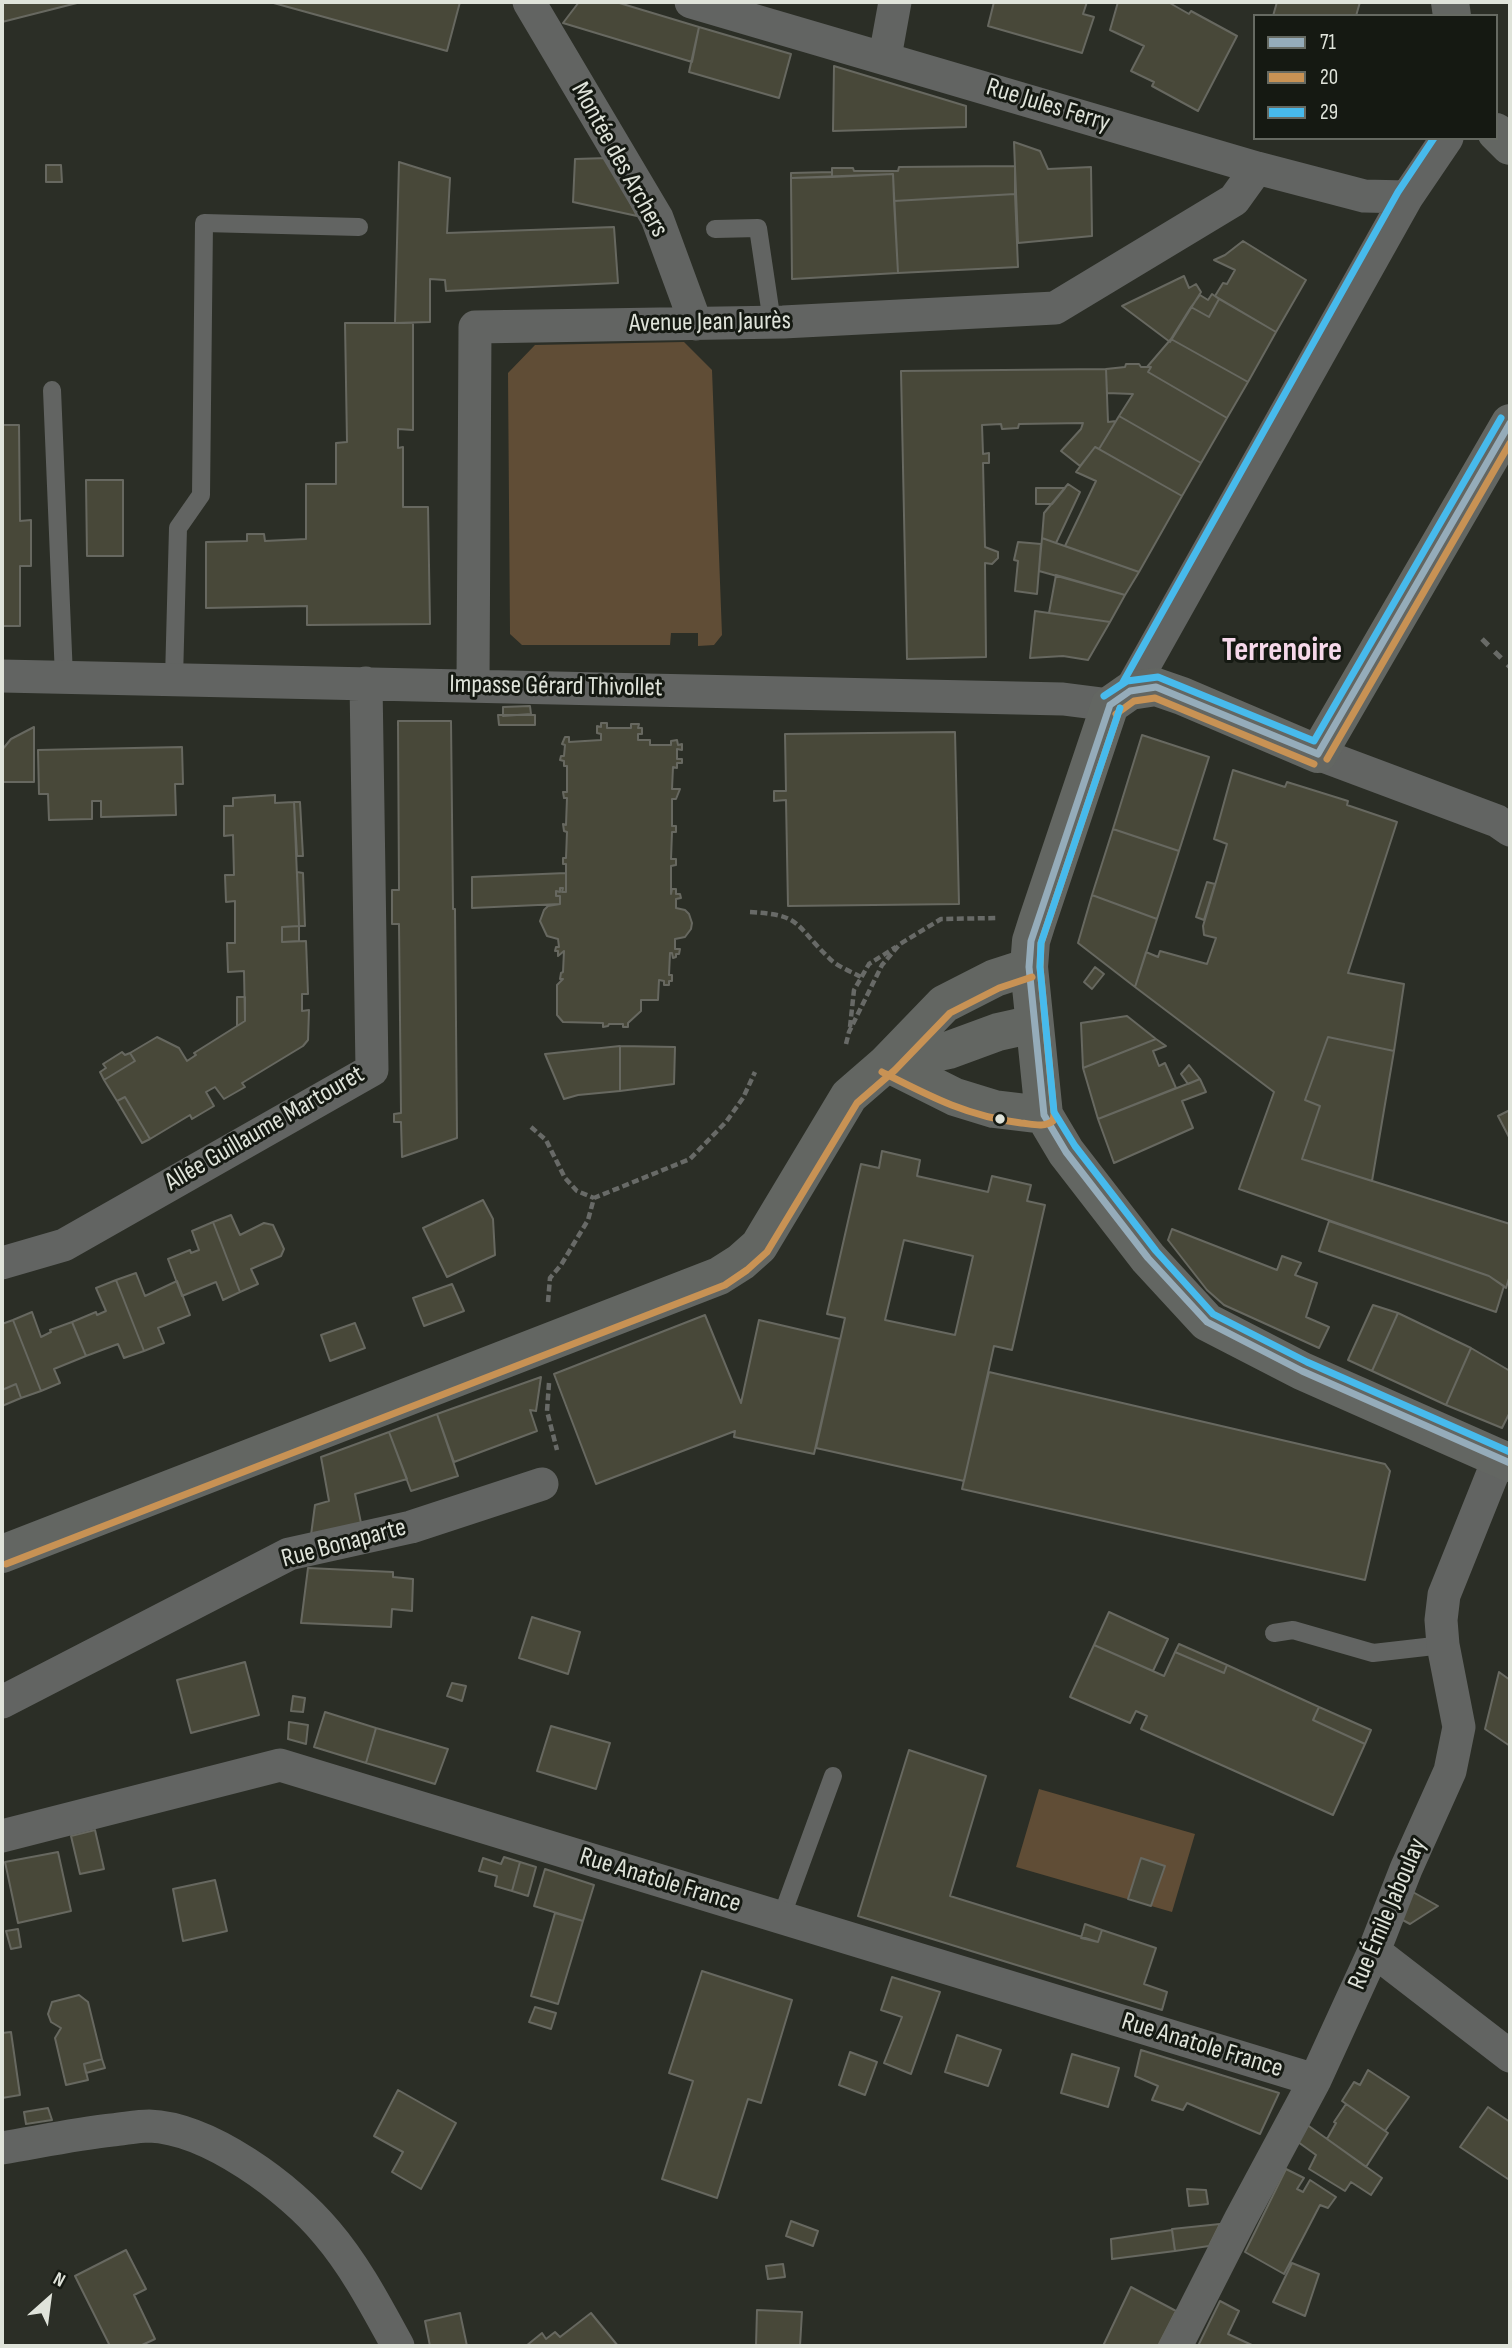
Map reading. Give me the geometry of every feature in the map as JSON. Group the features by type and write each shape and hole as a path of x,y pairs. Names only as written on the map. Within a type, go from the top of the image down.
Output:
{"main road":[{"path":"1504,1460 1302,1371 1208,1322 1148,1258 1066,1152 1044,1115 1029,967 1031,942 1037,922 1120,698 1156,687 1318,754 1510,423"},
{"path":"2,1554 719,1276 741,1262 759,1245 849,1096 887,1063 944,1004 995,978 1029,967"},
{"path":"887,1063 949,1050 998,1032 1034,1024"},
{"path":"887,1063 956,1097 994,1109 1044,1115"}],"street":[{"name":"Montée des Archers","path":"529,2 657,218 696,324"},
{"name":"Rue Jules Ferry","path":"691,2 1257,168 1364,197 1407,197"},
{"path":"885,57 895,2"},
{"path":"1120,698 1407,197 1446,140"},
{"name":"Avenue Jean Jaurès","path":"473,685 475,327 772,322 1055,308 1234,200 1257,168"},
{"name":"Impasse Gérard Thivollet","path":"2,676 1063,699 1120,698"},
{"name":"Allée Guillaume Martouret","path":"2,1263 64,1245 372,1070 366,683"},
{"path":"1318,754 1497,821 1510,830"},
{"name":"Rue Émile Jaboulay","path":"1176,2346 1315,2080 1374,1951 1406,1869 1450,1771 1459,1727 1443,1645 1441,1620 1444,1595 1504,1460"},
{"name":"Rue Bonaparte","path":"2,1702 289,1554 411,1527 542,1484"},
{"name":"Rue Anatole France","path":"2,1836 279,1765 1315,2080"},
{"path":"1374,1951 1510,2056"},
{"path":"2,2148 85,2133 150,2126 197,2136 240,2159 285,2192 327,2233 372,2300 398,2346"}],"lane":[{"path":"174,679 178,528 201,495 204,223 359,227"},
{"path":"715,229 758,228 772,322"},
{"path":"51,390 64,677"},
{"path":"1274,1633 1293,1630 1373,1653 1443,1645"},
{"path":"781,1918 834,1776"}],"path":[{"path":"750,912 781,914 799,924 830,959 861,977"},
{"path":"849,1096 841,1065 849,1032 854,990 869,964 941,919 1001,918 1037,922"},
{"path":"849,1032 882,965 900,944"},
{"path":"531,1127 546,1140 565,1178 576,1191 594,1198 690,1159 726,1122 743,1098 755,1072"},
{"path":"561,1265 588,1220 594,1198"},
{"path":"542,1484 564,1476 547,1411 550,1373"}],"shaded area":[{"path":"684,342 712,370 722,635 714,645 698,646 698,633 671,633 670,645 522,645 510,634 508,373 535,345"},
{"path":"1039,1789 1195,1834 1172,1912 1016,1867"}],"building":[{"path":"2,2 81,2 2,22"},
{"path":"270,2 460,2 447,51"},
{"path":"579,2 616,2 699,27 692,62 563,23"},
{"path":"994,2 1087,2 1083,14 1094,17 1082,53 988,26"},
{"path":"1118,2 1168,2 1237,36 1198,111 1152,86 1154,82 1131,71 1144,46 1110,30"},
{"path":"1277,2 1360,2 1357,14 1274,14"},
{"path":"699,27 791,54 779,98 689,72"},
{"path":"834,66 966,106 966,127 833,131"},
{"path":"1014,142 1040,151 1048,169 1091,167 1092,236 1018,243"},
{"path":"608,158 637,216 573,202 575,159"},
{"path":"399,162 450,178 447,233 614,227 618,283 446,291 445,280 430,279 430,322 395,323"},
{"path":"46,165 61,165 62,182 46,182"},
{"path":"1015,166 1015,194 894,201 893,174 832,177 832,168 898,171 899,167"},
{"path":"832,172 832,177 791,178 791,173"},
{"path":"893,174 898,273 792,279 791,178"},
{"path":"1015,194 1018,267 898,273 894,201"},
{"path":"1243,241 1306,280 1276,332 1215,296 1223,283 1227,284 1235,270 1214,260"},
{"path":"1184,276 1189,288 1196,284 1201,292 1170,342 1122,306"},
{"path":"1212,294 1219,299 1209,317 1191,307 1200,295 1208,300"},
{"path":"1219,299 1276,332 1248,382 1171,339 1191,307 1209,317"},
{"path":"345,323 413,323 413,430 398,429 398,448 403,447 403,507 428,507 430,624 307,625 307,606 206,608 206,542 247,541 247,534 264,534 265,541 306,539 306,484 336,484 336,443 347,442"},
{"path":"1171,339 1248,382 1227,418 1148,372 1151,367 1147,367"},
{"path":"1126,364 1151,367 1148,372 1227,418 1201,463 1119,416 1133,394 1107,393 1106,369 1125,367"},
{"path":"1106,369 1108,422 1116,421 1099,449 1095,447 1080,466 1061,451 1081,429 1083,423 1019,424 1018,428 1002,429 1001,424 982,425 983,454 989,453 989,463 983,463 985,547 998,552 998,558 992,564 985,563 986,657 907,659 901,371"},
{"path":"1119,416 1201,463 1182,496 1099,449"},
{"path":"2,425 19,425 20,521 31,520 31,566 20,566 20,626 2,626"},
{"path":"1095,447 1182,496 1139,572 1065,546 1096,481 1076,472"},
{"path":"86,480 123,480 123,556 87,556"},
{"path":"1068,484 1080,492 1056,543 1042,538 1044,513"},
{"path":"1036,488 1065,488 1052,504 1036,504"},
{"path":"1042,538 1139,572 1125,595 1039,571"},
{"path":"1018,542 1041,544 1037,594 1015,591 1018,561 1014,560"},
{"path":"1056,575 1125,595 1110,622 1049,613"},
{"path":"1035,611 1110,622 1088,660 1063,656 1030,658"},
{"path":"530,706 531,714 503,716 503,707"},
{"path":"498,715 535,715 535,725 499,725"},
{"path":"398,721 451,721 455,909 457,1138 402,1157 401,1122 394,1122 394,1114 401,1113 399,924 392,924 392,890 399,890"},
{"path":"601,723 607,723 607,728 631,728 631,724 639,724 638,728 642,728 642,734 638,734 638,740 650,740 650,745 671,745 671,741 677,740 678,745 682,744 682,750 677,749 677,759 682,759 682,763 677,763 677,768 673,767 672,789 680,789 676,799 672,799 672,826 676,826 676,832 672,832 671,859 676,859 676,865 671,866 671,894 672,889 676,889 676,894 680,894 681,898 676,899 676,908 689,914 691,929 685,937 675,939 675,949 680,949 676,957 673,958 670,953 669,975 672,975 672,981 669,981 669,985 664,985 664,981 659,980 658,1000 641,1000 641,1011 628,1023 628,1027 623,1027 623,1024 603,1027 603,1023 563,1022 557,1015 557,985 563,979 560,979 564,951 558,956 558,951 555,951 556,947 559,947 558,939 547,936 540,921 548,906 560,904 560,896 556,896 556,891 560,892 560,888 563,888 562,892 566,892 566,864 563,864 563,858 566,858 567,832 564,831 563,824 566,825 567,798 564,798 563,792 567,792 567,766 560,760 561,756 564,756 565,745 562,744 565,737 569,737 569,742 601,740 597,726 601,727"},
{"path":"34,727 34,782 2,782 2,750 11,739"},
{"path":"955,732 959,904 788,906 786,800 774,801 774,791 786,791 785,734"},
{"path":"1142,735 1209,757 1179,851 1113,829"},
{"path":"182,747 183,784 175,784 176,815 101,817 101,801 92,801 92,819 49,820 48,794 39,794 38,750"},
{"path":"1233,770 1285,787 1287,782 1348,801 1347,805 1397,822 1348,973 1404,984 1394,1051 1328,1037 1305,1100 1320,1106 1302,1159 1510,1224 1510,1275 1506,1288 1489,1276 1239,1189 1274,1092 1135,987 1146,952 1158,957 1160,951 1207,964 1216,938 1204,935 1203,926 1227,844 1214,839"},
{"path":"275,795 275,803 294,802 299,926 282,927 282,942 306,941 308,994 302,994 302,1011 309,1010 308,1040 303,1046 242,1083 245,1087 224,1099 215,1087 206,1092 214,1106 192,1119 190,1115 150,1139 125,1097 117,1101 104,1080 135,1061 130,1053 157,1037 179,1048 187,1061 196,1055 194,1053 245,1021 244,971 228,972 227,943 235,943 235,901 226,902 225,875 234,875 233,835 224,836 224,806 233,806 233,798"},
{"path":"294,802 300,802 303,856 297,856"},
{"path":"1113,829 1179,851 1157,919 1092,895"},
{"path":"297,872 303,873 305,926 299,926"},
{"path":"566,873 566,892 562,892 563,888 560,888 560,892 556,891 556,896 560,896 560,904 472,908 472,877"},
{"path":"1207,882 1215,884 1204,920 1196,917"},
{"path":"1092,895 1157,919 1135,987 1078,943"},
{"path":"299,926 299,941 282,942 282,927"},
{"path":"1095,967 1104,974 1092,989 1084,982"},
{"path":"237,997 245,997 245,1021 237,1026"},
{"path":"1127,1016 1156,1039 1083,1068 1081,1023"},
{"path":"1328,1037 1394,1051 1372,1181 1302,1159 1320,1106 1305,1100"},
{"path":"1156,1039 1166,1046 1153,1051 1159,1066 1165,1063 1176,1088 1098,1119 1083,1068"},
{"path":"620,1046 675,1047 674,1084 620,1091"},
{"path":"620,1046 620,1091 564,1099 545,1054"},
{"path":"122,1052 125,1055 130,1053 135,1061 104,1080 100,1072 106,1068 103,1064"},
{"path":"1189,1065 1200,1079 1188,1084 1181,1074"},
{"path":"1200,1079 1206,1092 1182,1101 1193,1128 1114,1163 1098,1119"},
{"path":"125,1097 150,1139 142,1143 117,1101"},
{"path":"1510,1110 1510,1139 1498,1116"},
{"path":"882,1151 920,1160 917,1176 988,1192 992,1176 1031,1185 1027,1201 1045,1205 1012,1350 994,1346 964,1481 816,1448 845,1318 827,1314 861,1164 879,1168","holes":["904,1240 973,1256 955,1335 885,1320"]},
{"path":"483,1200 493,1219 495,1255 447,1277 423,1228"},
{"path":"231,1215 240,1235 264,1223 273,1225 284,1249 281,1256 251,1269 258,1284 240,1292 213,1222"},
{"path":"1329,1221 1489,1276 1504,1286 1496,1312 1319,1251"},
{"path":"213,1222 240,1292 223,1300 216,1282 182,1296 168,1259 190,1250 191,1253 199,1250 192,1231"},
{"path":"1172,1229 1277,1270 1282,1256 1301,1263 1295,1275 1317,1283 1306,1317 1329,1327 1319,1348 1224,1305 1207,1290 1168,1240"},
{"path":"136,1273 145,1296 177,1281 190,1315 158,1328 164,1343 144,1351 116,1280"},
{"path":"116,1280 144,1351 124,1358 118,1344 86,1356 72,1322 96,1312 97,1315 106,1311 96,1288"},
{"path":"452,1284 464,1311 424,1326 413,1298"},
{"path":"1373,1305 1398,1313 1372,1371 1348,1360"},
{"path":"32,1312 41,1337 51,1332 50,1330 72,1322 86,1356 54,1369 60,1383 41,1391 13,1320"},
{"path":"1398,1313 1471,1348 1446,1405 1372,1371"},
{"path":"705,1315 741,1403 759,1320 840,1339 814,1454 734,1437 735,1431 596,1484 554,1374"},
{"path":"13,1320 41,1391 21,1398 16,1384 2,1390 2,1324"},
{"path":"355,1323 365,1348 330,1361 321,1335"},
{"path":"1471,1348 1510,1371 1510,1412 1502,1428 1446,1405"},
{"path":"989,1372 1385,1464 1390,1471 1365,1580 962,1489"},
{"path":"541,1377 536,1411 530,1410 537,1431 454,1462 437,1414"},
{"path":"16,1384 21,1398 2,1406 2,1390"},
{"path":"437,1414 458,1476 411,1491 389,1432"},
{"path":"389,1432 407,1479 355,1494 361,1523 311,1535 315,1505 329,1501 321,1457"},
{"path":"308,1568 393,1572 393,1577 413,1579 412,1611 392,1609 391,1627 301,1623"},
{"path":"1109,1612 1168,1639 1153,1671 1094,1645"},
{"path":"532,1617 580,1632 568,1674 519,1658"},
{"path":"1179,1644 1227,1665 1224,1673 1175,1652"},
{"path":"1094,1645 1164,1676 1175,1652 1224,1673 1227,1665 1319,1707 1313,1720 1365,1744 1333,1815 1141,1729 1147,1716 1136,1711 1130,1723 1070,1697"},
{"path":"245,1662 259,1715 191,1733 177,1680"},
{"path":"1499,1672 1510,1680 1510,1746 1485,1729"},
{"path":"452,1683 466,1686 462,1701 447,1696"},
{"path":"293,1696 305,1698 303,1712 291,1711"},
{"path":"1319,1707 1371,1730 1365,1744 1313,1720"},
{"path":"325,1712 376,1728 366,1763 314,1747"},
{"path":"289,1722 308,1725 306,1744 288,1739"},
{"path":"551,1726 610,1743 596,1789 537,1771"},
{"path":"376,1728 448,1749 435,1784 366,1763"},
{"path":"909,1750 986,1776 950,1896 1098,1942 1102,1930 1156,1948 1144,1984 1167,1992 1162,2010 858,1916"},
{"path":"95,1830 104,1869 80,1874 71,1836"},
{"path":"58,1852 71,1911 18,1923 5,1862"},
{"path":"504,1857 520,1862 512,1891 495,1886 497,1876 479,1871 483,1858 501,1864"},
{"path":"1141,1858 1165,1866 1151,1906 1128,1899"},
{"path":"520,1862 536,1867 528,1896 512,1891"},
{"path":"545,1869 594,1885 583,1921 534,1906"},
{"path":"215,1880 227,1931 183,1941 173,1889"},
{"path":"1411,1891 1438,1906 1410,1924 1399,1918"},
{"path":"555,1913 583,1921 558,2004 531,1996"},
{"path":"1085,1924 1102,1930 1098,1942 1081,1938"},
{"path":"18,1929 21,1947 11,1949 6,1931"},
{"path":"702,1971 792,2000 761,2103 748,2099 717,2198 662,2179 693,2081 669,2073"},
{"path":"892,1977 940,1992 911,2074 884,2063 902,2017 881,2010"},
{"path":"79,1995 88,2002 102,2059 84,2064 88,2080 66,2085 55,2038 61,2028 51,2022 48,2014 52,2002"},
{"path":"535,2007 556,2013 551,2029 529,2022"},
{"path":"11,2032 20,2095 2,2098 2,2033"},
{"path":"957,2035 1001,2050 988,2086 945,2072"},
{"path":"1141,2050 1279,2093 1260,2134 1187,2103 1183,2110 1152,2100 1158,2086 1135,2076"},
{"path":"850,2052 877,2062 865,2095 839,2085"},
{"path":"1072,2054 1119,2068 1108,2107 1061,2093"},
{"path":"102,2059 105,2068 86,2073 84,2064"},
{"path":"1368,2070 1409,2097 1385,2131 1342,2101 1354,2082 1360,2085"},
{"path":"398,2090 456,2123 421,2189 392,2172 403,2152 374,2136"},
{"path":"1346,2104 1388,2133 1366,2167 1327,2139"},
{"path":"1488,2107 1510,2122 1508,2179 1460,2147"},
{"path":"48,2108 52,2120 26,2124 24,2112"},
{"path":"1306,2124 1382,2178 1371,2195 1351,2182 1345,2191 1309,2169 1316,2155 1298,2142"},
{"path":"1286,2169 1304,2178 1297,2189 1303,2192 1310,2180 1336,2197 1328,2208 1320,2205 1284,2274 1245,2252"},
{"path":"1187,2189 1206,2190 1208,2204 1189,2206"},
{"path":"791,2221 818,2231 813,2246 786,2236"},
{"path":"1220,2224 1209,2246 1175,2251 1172,2229"},
{"path":"1172,2230 1175,2251 1112,2259 1111,2239"},
{"path":"126,2250 146,2289 134,2295 155,2339 140,2346 110,2346 75,2276"},
{"path":"1292,2263 1319,2274 1305,2316 1273,2302"},
{"path":"783,2264 785,2277 768,2279 766,2266"},
{"path":"1131,2287 1176,2311 1158,2346 1103,2346"},
{"path":"1220,2301 1239,2311 1228,2334 1254,2346 1198,2346"},
{"path":"757,2310 802,2312 800,2346 756,2346"},
{"path":"460,2313 467,2346 430,2346 425,2321"},
{"path":"591,2313 618,2346 526,2346 542,2333 546,2339 555,2332 560,2337"}],"railway":[{"path":"1482,639 1510,667"}],"transit line":[{"name":"29","path":"1104,696 1122,684 1398,192 1433,140"},
{"name":"29","path":"1104,696 1127,681 1158,677 1314,741 1501,418"},
{"name":"71","path":"1318,754 1510,423"},
{"name":"20","path":"1327,759 1510,443"},
{"name":"71","path":"1110,705 1130,691 1156,687 1318,754"},
{"name":"20","path":"1116,714 1134,701 1155,698 1314,764"},
{"name":"71","path":"1110,705 1031,941 1029,967 1044,1115 1066,1152 1148,1258 1207,1322 1302,1371 1510,1463"},
{"name":"20","path":"882,1072 933,1097 983,1116 1038,1125 1053,1121 1040,967 1041,943 1120,708"},
{"name":"29","path":"1120,708 1041,943 1040,967 1054,1112 1075,1146 1156,1251 1213,1314 1307,1362 1510,1452"},
{"name":"20","path":"6,1564 725,1285 767,1252 857,1103 895,1070 950,1013 999,988 1032,977"}],"district":[{"name":"Terrenoire","path":"1282,652"}]}
